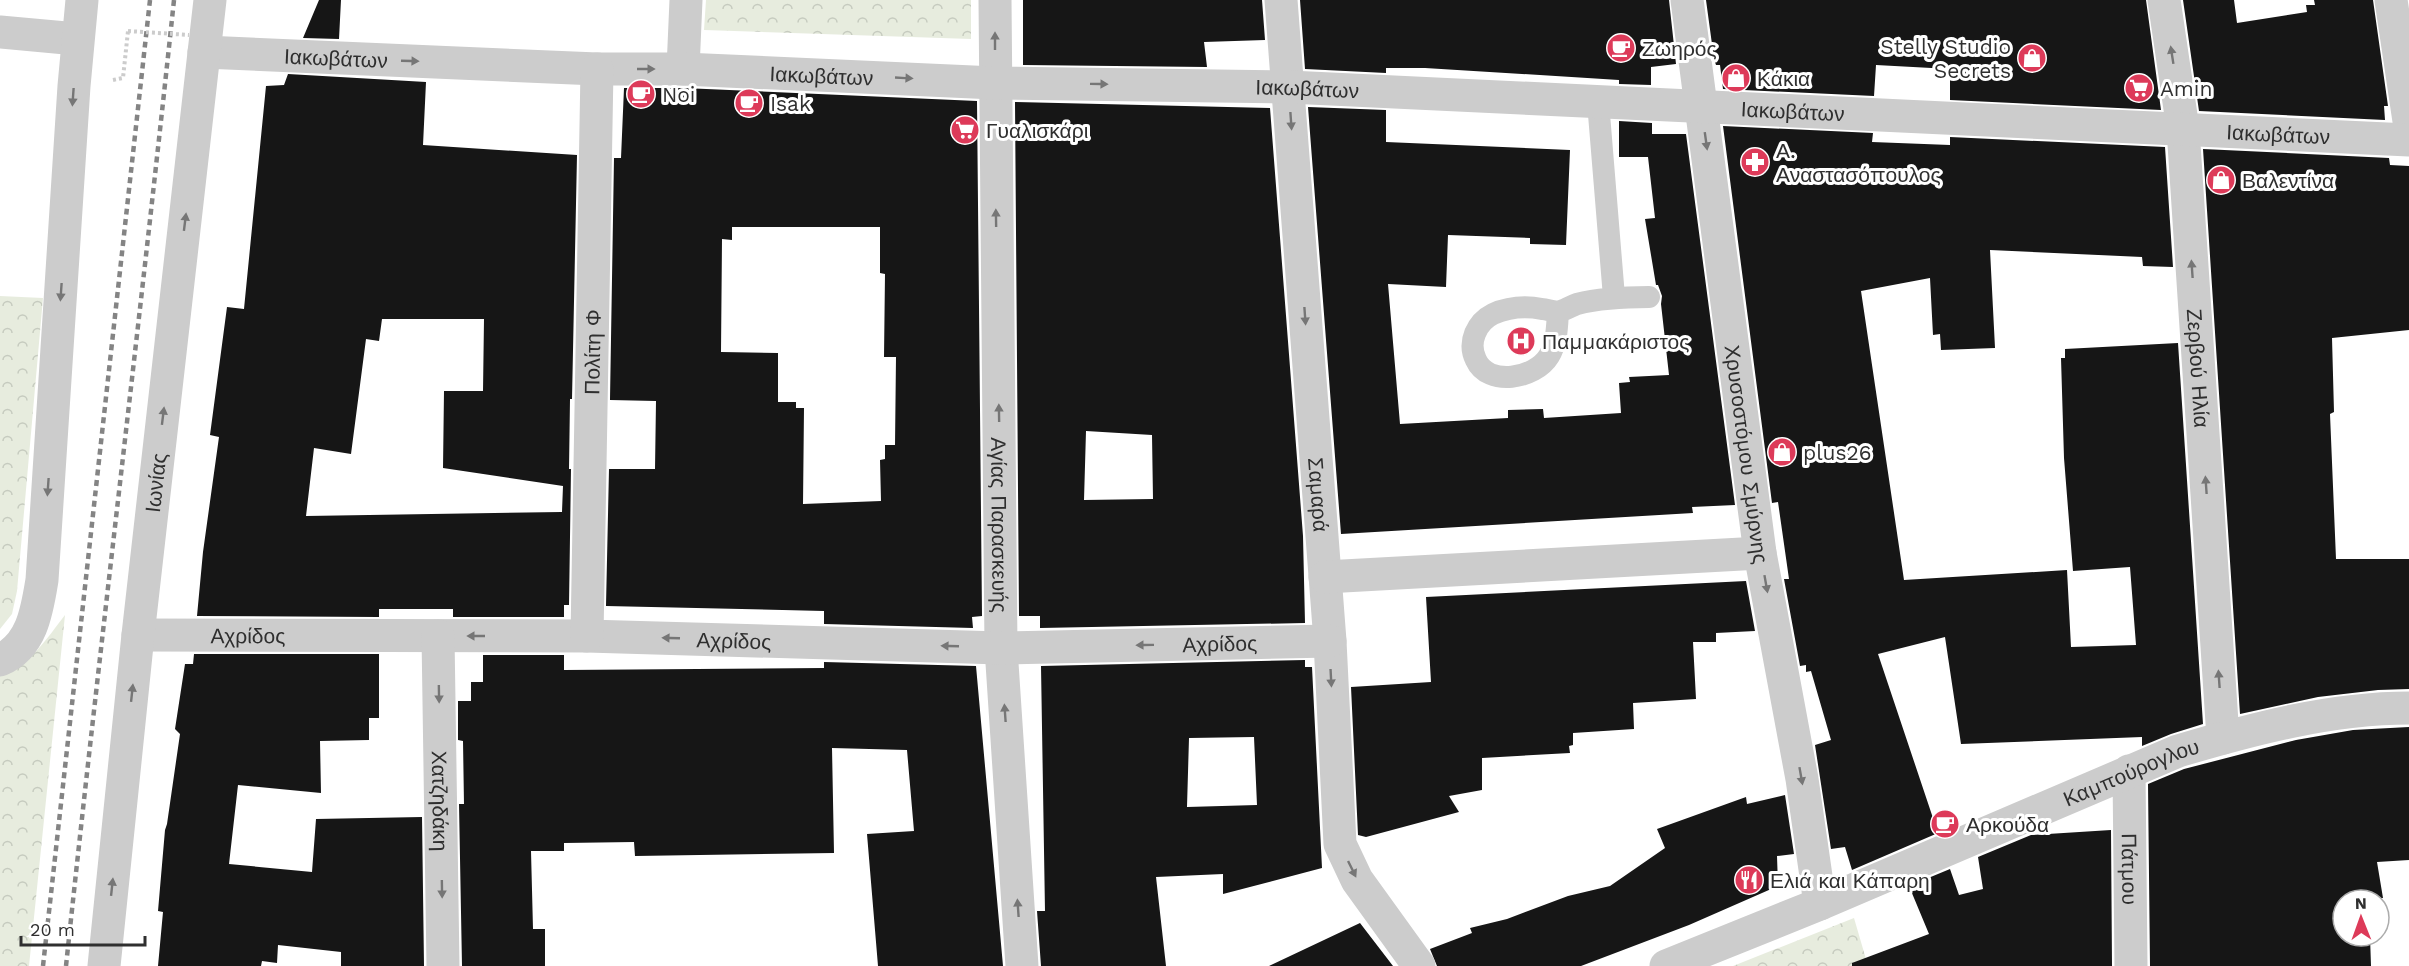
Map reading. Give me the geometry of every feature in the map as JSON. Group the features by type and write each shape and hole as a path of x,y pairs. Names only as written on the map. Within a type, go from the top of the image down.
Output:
{"street":[{"path":"0,660 26,638 37,614 42,580 77,39 82,0"},
{"name":"Ιωνίας","path":"104,966 197,44 210,0"},
{"path":"683,69 686,0"},
{"name":"Αγίας Παρασκευής","path":"995,0 1001,648 1022,966"},
{"name":"Σαμαρά","path":"1281,0 1330,641 1340,844 1357,880 1419,966"},
{"name":"Χρυσοστόμου Σμύρνης","path":"1687,0 1760,552 1802,779 1820,904"},
{"name":"Ζερβού Ηλία","path":"2164,0 2183,129 2223,738"},
{"path":"2391,0 2409,121"},
{"path":"0,32 77,39"},
{"name":"Ιακωβάτων","path":"197,44 597,69 683,69 995,83 1289,87 2409,140"},
{"name":"Πολίτη Φ","path":"587,636 597,69"},
{"path":"1325,577 1760,552"},
{"name":"Αχρίδος","path":"138,635 587,636 1001,648 1330,641"},
{"name":"Χατζηδάκη","path":"438,636 442,966"},
{"name":"Καμπούρογλου","path":"1666,966 1820,904 2178,751 2223,738 2313,718 2409,708"},
{"name":"Πάτμου","path":"2129,771 2131,966"}],"lane":[{"path":"1598,102 1614,297"},
{"path":"1558,312 1575,305 1614,297 1649,297"}],"path":[{"path":"123,78 128,31 197,44"}],"green space":[{"path":"706,0 971,0 971,39 704,30"},
{"path":"0,296 43,298 17,591 12,614 0,629"},
{"path":"65,615 29,966 0,966 0,676 20,666 28,659"},
{"path":"1854,918 1868,966 1733,966"}],"building":[{"path":"319,0 341,0 339,39 303,38"},
{"path":"1023,0 1262,0 1265,40 1204,42 1207,67 1023,65"},
{"path":"1300,0 1669,0 1676,64 1651,67 1651,85 1619,84 1619,80 1425,68 1386,68 1386,73 1305,69"},
{"path":"1706,0 2146,0 2161,110 1950,100 1950,69 1876,65 1874,96 1723,89 1720,65 1716,65 1714,59"},
{"path":"2183,0 2234,0 2237,23 2307,12 2306,5 2315,5 2314,0 2373,0 2388,106 2384,106 2385,120 2199,111"},
{"path":"288,74 426,82 423,145 577,155 572,399 570,399 569,605 564,605 564,617 453,617 453,609 379,609 379,617 197,616 203,552 219,437 210,435 227,307 244,309 266,86 284,85","holes":["382,319 484,319 483,391 444,391 443,468 563,486 562,512 306,516 314,448 351,454 366,339 379,341"]},
{"path":"624,88 683,88 977,101 982,616 972,617 973,628 824,624 824,611 606,606 609,469 655,469 656,401 610,400 614,158 621,158","holes":["732,227 880,227 880,273 885,274 884,357 896,357 895,445 885,445 885,459 880,460 881,501 803,504 804,408 796,408 796,402 778,402 778,353 721,352 722,239 732,240"]},
{"path":"1015,102 1270,108 1303,536 1305,623 1040,628 1040,616 1019,616","holes":["1086,431 1152,435 1153,499 1084,500"]},
{"path":"1308,107 1386,110 1386,142 1570,150 1566,245 1530,244 1530,238 1448,235 1446,287 1388,284 1400,424 1508,418 1508,410 1543,409 1544,418 1621,413 1619,383 1630,382 1629,377 1669,375 1662,296 1656,285 1645,219 1655,218 1648,157 1619,157 1619,121 1652,123 1652,134 1686,134 1735,505 1692,507 1693,513 1341,534"},
{"path":"1723,126 1873,133 1872,142 1950,145 1950,137 2165,147 2173,267 2143,266 2142,257 1990,250 1995,348 1941,350 1940,334 1933,335 1930,278 1861,291 1904,580 2067,570 2071,647 2136,645 2130,567 2073,571 2064,458 2061,358 2065,358 2065,349 2178,343 2203,724 2142,746 2142,737 1961,744 1945,637 1878,654 1938,833 1852,870 1845,847 1831,849 1815,745 1831,740 1811,671 1806,672 1806,665 1800,666 1784,579 1789,579 1778,502 1772,503"},
{"path":"2203,149 2389,158 2390,165 2409,166 2409,330 2332,338 2334,412 2330,414 2336,559 2409,559 2409,689 2318,697 2240,714"},
{"path":"1746,581 1755,631 1716,633 1716,642 1693,642 1696,699 1633,703 1634,729 1573,733 1573,745 1569,746 1570,753 1482,758 1482,790 1449,796 1459,812 1366,837 1358,835 1351,687 1431,682 1426,597"},
{"path":"194,654 379,654 379,718 369,718 369,740 320,741 321,793 238,785 229,864 312,872 316,819 422,817 424,966 341,966 341,952 278,945 277,963 262,961 261,966 158,966 163,912 158,911 165,830 180,734 175,729 185,664 193,664"},
{"path":"483,655 564,655 564,670 824,668 824,662 976,666 1003,966 878,966 867,834 914,831 907,750 832,748 834,853 635,856 634,842 564,843 564,851 531,851 533,929 545,929 545,966 462,966 459,804 464,804 463,741 458,740 458,701 471,701 471,682 483,682"},
{"path":"1305,660 1305,667 1312,667 1322,868 1223,894 1223,874 1156,877 1166,966 1041,966 1037,911 1045,911 1041,666","holes":["1254,737 1257,805 1187,807 1189,738"]},
{"path":"2409,727 2409,860 2377,862 2381,888 2331,888 2331,948 2370,948 2371,966 2150,966 2148,784 2184,769 2296,740 2353,730"},
{"path":"1785,795 1794,854 1777,856 1778,886 1689,925 1581,966 1437,966 1430,949 1472,933 1470,928 1507,919 1568,896 1610,886 1665,848 1657,829 1746,797 1747,804"},
{"path":"2111,830 2112,966 1852,966 1852,963 1929,934 1909,886 1950,869 1959,895 1983,889 1978,857 2031,835"},
{"path":"1360,923 1393,966 1269,966"}],"railway":[{"path":"43,966 150,0"},
{"path":"66,966 174,0"}],"place":[{"name":"Ζωηρός","path":"1621,48"},
{"name":"Stelly Studio Secrets","path":"2032,58"},
{"name":"Κάκια","path":"1736,78"},
{"name":"Amin","path":"2139,88"},
{"name":"Noi","path":"641,94"},
{"name":"Isak","path":"749,103"},
{"name":"Γυαλισκάρι","path":"965,130"},
{"name":"Α. Αναστασόπουλος","path":"1755,162"},
{"name":"Βαλεντίνα","path":"2221,180"},
{"name":"Παμμακάριστος","path":"1521,341"},
{"name":"plus26","path":"1782,452"},
{"name":"Αρκούδα","path":"1945,824"},
{"name":"Ελιά και Κάπαρη","path":"1749,880"}]}
